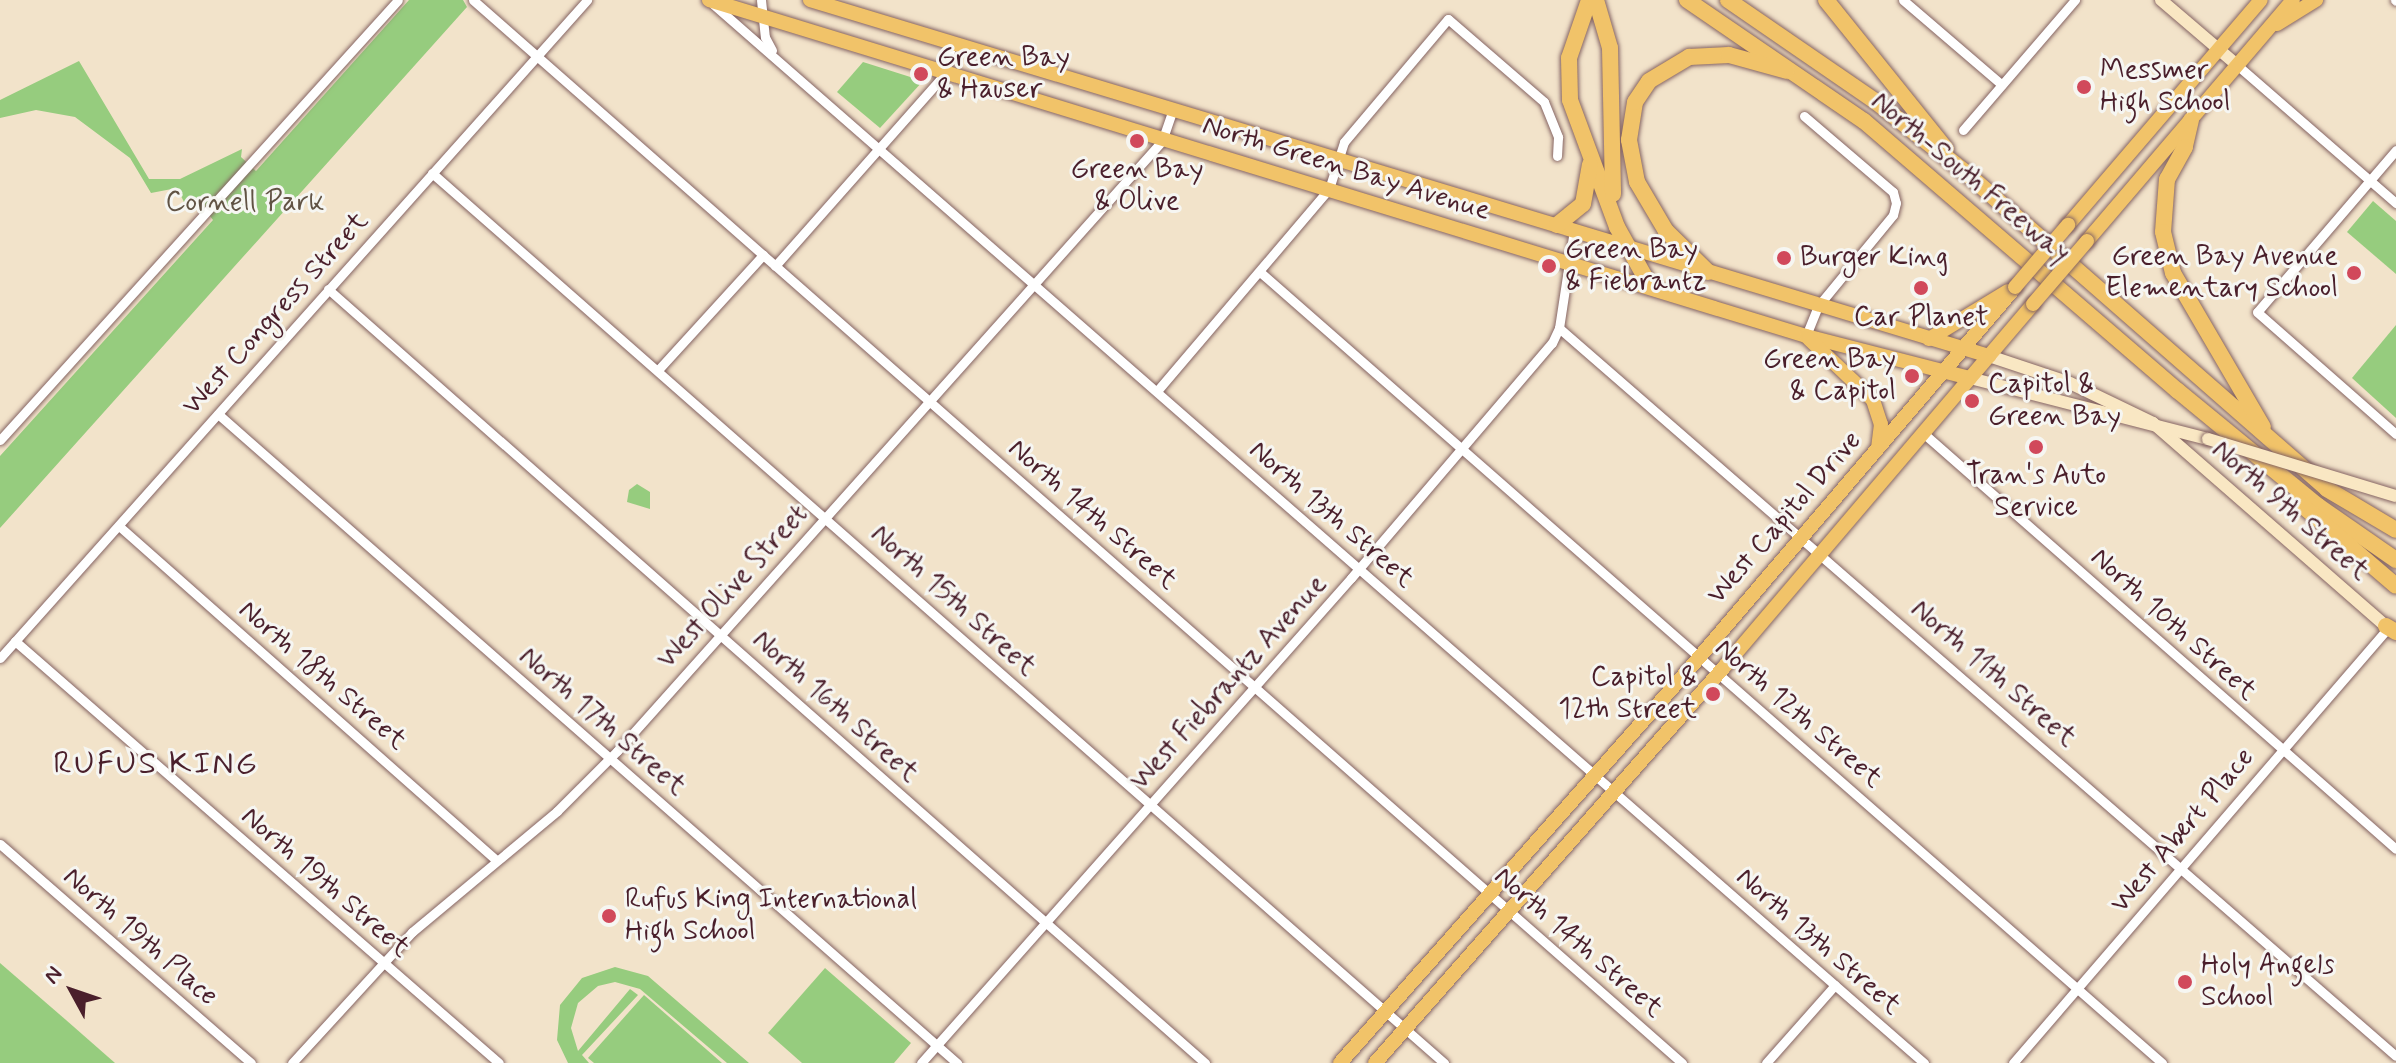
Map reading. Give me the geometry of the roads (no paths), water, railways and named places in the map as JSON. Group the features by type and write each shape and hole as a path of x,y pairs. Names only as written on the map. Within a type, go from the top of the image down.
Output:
{"highway":[{"path":"1589,0 1574,35 1568,80 1589,152 1627,242 1650,286"},
{"path":"1596,0 1608,32 1610,177 1627,242"},
{"name":"North-South Freeway","path":"1687,0 1800,74 1997,231 2178,391 2318,506 2396,560"},
{"name":"North-South Freeway","path":"1728,0 1875,101 1965,172 2327,489 2396,530"},
{"path":"1826,0 1965,172"},
{"path":"1708,272 1666,231 1637,182 1629,140 1635,102 1667,65 1710,53 1800,74"},
{"path":"2191,120 2161,203 2173,273 2272,442"},
{"path":"1557,225 1583,204 1589,152"},
{"path":"2178,391 2396,586"}],"main road":[{"name":"North Green Bay Avenue","path":"709,0 944,75 1650,286 1806,336 1970,378"},
{"name":"North Green Bay Avenue","path":"810,0 1557,225 1627,242 1708,272 1989,356"},
{"path":"2161,0 2237,65"},
{"name":"West Capitol Drive","path":"1340,1063 1803,538 2261,0"},
{"name":"West Capitol Drive","path":"1375,1063 1718,674 2293,0"},
{"path":"2267,31 2316,0"},
{"path":"1929,339 2015,287"},
{"path":"1806,336 1873,400 1881,424 1878,450"},
{"path":"1989,356 2070,383 2153,423"},
{"path":"1970,378 2119,419 2153,423 2396,496"},
{"name":"North 9th Street","path":"2153,423 2393,631"}],"street":[{"path":"0,440 398,0"},
{"name":"North 14th Street","path":"473,0 1682,1063"},
{"name":"West Congress Street","path":"0,658 587,0"},
{"name":"North 13th Street","path":"709,0 1924,1063"},
{"path":"761,0 766,42 779,59"},
{"path":"1903,0 2002,85"},
{"path":"1963,130 2075,0"},
{"path":"1157,391 1329,189 1335,158 1448,19 1544,102 1558,137 1557,156"},
{"path":"775,266 944,75 952,43"},
{"path":"2237,65 2396,203"},
{"name":"West Olive Street","path":"292,1063 382,962 496,860 557,811 610,758 1162,141 1173,109"},
{"path":"1804,116 1893,192 1896,203 1893,215 1818,306 1806,336"},
{"path":"2396,150 2259,310 2396,434"},
{"name":"North 15th Street","path":"432,173 1444,1063"},
{"path":"1559,328 1574,230"},
{"path":"658,370 763,255"},
{"name":"North 12th Street","path":"1260,272 2162,1063"},
{"name":"North 16th Street","path":"328,289 1205,1063"},
{"name":"West Fiebrantz Avenue","path":"921,1063 1359,569 1463,448 1559,328"},
{"name":"North 11th Street","path":"1559,328 2396,1056"},
{"name":"North 17th Street","path":"218,414 957,1063"},
{"name":"North 10th Street","path":"1922,432 2396,849"},
{"name":"North 18th Street","path":"119,526 496,860"},
{"name":"West Abert Place","path":"2013,1063 2280,749 2393,631"},
{"name":"North 19th Street","path":"15,641 499,1063"},
{"name":"North 19th Place","path":"0,844 251,1063"},
{"path":"1766,1063 1835,985"}],"place":[{"name":"Green Bay & Hauser","path":"921,74"},
{"name":"Messmer High School","path":"2084,87"},
{"name":"Green Bay & Olive","path":"1137,141"},
{"name":"Burger King","path":"1784,258"},
{"name":"Green Bay & Fiebrantz","path":"1549,266"},
{"name":"Green Bay Avenue Elementary School","path":"2354,273"},
{"name":"Car Planet","path":"1921,288"},
{"name":"Green Bay & Capitol","path":"1912,376"},
{"name":"Capitol & Green Bay","path":"1972,401"},
{"name":"Tran's Auto Service","path":"2036,447"},
{"name":"Capitol & 12th Street","path":"1713,694"},
{"name":"Rufus King International High School","path":"609,916"},
{"name":"Holy Angels School","path":"2185,982"}],"district":[{"name":"RUFUS KING","path":"156,764"}],"park label":[{"name":"Cornell Park","path":"245,203"}]}
